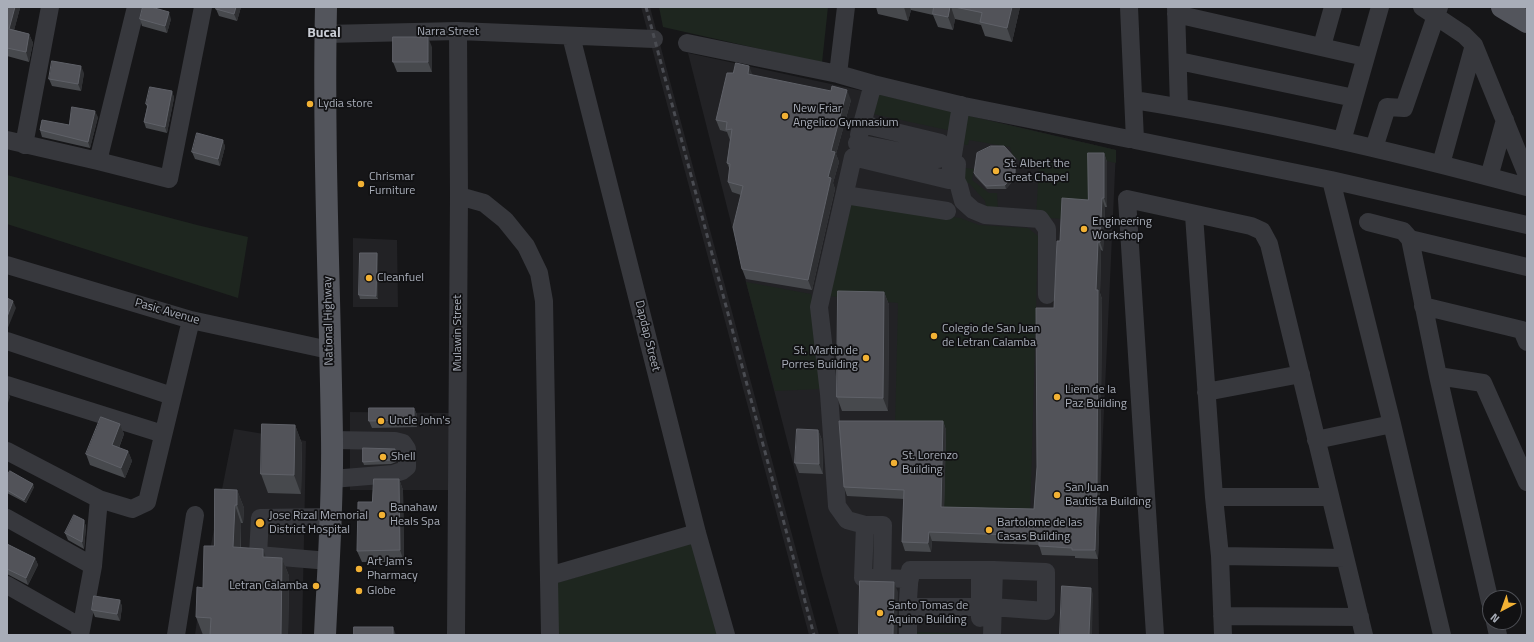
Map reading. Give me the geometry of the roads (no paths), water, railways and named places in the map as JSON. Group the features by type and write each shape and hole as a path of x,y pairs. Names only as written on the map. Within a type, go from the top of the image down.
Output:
{"main road":[{"name":"National Highway","path":"325,635 332,479 329,350 326,7"},
{"path":"1502,7 1527,22"}],"street":[{"path":"24,145 50,7"},
{"path":"98,161 136,7"},
{"path":"7,140 169,179 203,7"},
{"path":"838,74 846,7"},
{"path":"1128,7 1135,140 1331,180 1527,225"},
{"path":"1322,46 1333,7"},
{"path":"1342,141 1380,7"},
{"path":"1179,107 1179,61 1176,10 1365,57"},
{"path":"1374,148 1387,106 1404,108 1432,10 1464,35 1474,45 1527,175"},
{"name":"Narra Street","path":"326,34 458,31 654,39"},
{"name":"Mulawin Street","path":"456,635 459,196 458,31"},
{"name":"Dapdap Street","path":"571,36 697,533 726,635"},
{"path":"687,44 838,74 873,84 962,105 1129,139"},
{"path":"1442,164 1474,45"},
{"path":"1179,61 1354,98"},
{"path":"873,84 855,150 819,308 830,402 836,506 847,520 865,525 883,525 882,578 910,579"},
{"path":"1134,100 1179,107 1374,148 1442,164 1527,187"},
{"path":"855,150 949,180 962,105"},
{"path":"962,105 956,180 963,200 973,210 985,215 1040,219 1047,229 1047,295"},
{"path":"1489,177 1505,120"},
{"path":"855,150 938,159 941,142 862,124"},
{"path":"1331,180 1392,424 1442,635"},
{"path":"845,195 947,211"},
{"path":"459,196 484,203 505,220 526,246 539,273 544,301 550,635"},
{"path":"1155,635 1127,199 1194,215 1251,226 1262,230 1269,244 1364,635"},
{"path":"1194,215 1214,497 1220,556 1223,635"},
{"path":"1368,222 1403,231 1410,240 1438,376 1487,590"},
{"path":"1410,240 1527,267"},
{"name":"Pasic Avenue","path":"7,266 191,320 329,350"},
{"path":"1423,306 1522,330 1527,342"},
{"path":"7,451 99,499 132,509 147,502 191,320"},
{"path":"7,341 172,396"},
{"path":"1206,392 1301,374"},
{"path":"1438,376 1483,383 1527,482"},
{"path":"7,385 163,434"},
{"path":"1316,440 1392,424"},
{"path":"332,440 395,441 403,443 407,449 407,467 402,472 394,474 332,479"},
{"path":"1214,497 1330,498"},
{"path":"7,585 81,631 93,566 99,499"},
{"path":"176,635 195,515"},
{"path":"329,561 258,555 259,525 260,518 331,517"},
{"path":"7,518 93,566"},
{"path":"549,576 697,533"},
{"path":"1220,556 1345,558"},
{"path":"908,607 986,607 1046,611 1046,572 910,570 908,607 908,635"},
{"path":"980,635 986,607 987,570"},
{"path":"986,607 992,635"},
{"path":"1222,616 1360,617"}],"railway":[{"path":"646,7 814,635"}],"place":[{"name":"Lydia store","path":"310,104"},
{"name":"New Friar Angelico Gymnasium","path":"785,116"},
{"name":"St. Albert the Great Chapel","path":"996,171"},
{"name":"Chrismar Furniture","path":"361,184"},
{"name":"Engineering Workshop","path":"1084,229"},
{"name":"Cleanfuel","path":"369,278"},
{"name":"Colegio de San Juan de Letran Calamba","path":"934,336"},
{"name":"St. Martin de Porres Building","path":"866,358"},
{"name":"Liem de la Paz Building","path":"1057,397"},
{"name":"Uncle John's","path":"381,421"},
{"name":"Shell","path":"383,457"},
{"name":"St. Lorenzo Building","path":"894,463"},
{"name":"San Juan Bautista Building","path":"1057,495"},
{"name":"Banahaw Heals Spa","path":"382,515"},
{"name":"Jose Rizal Memorial District Hospital","path":"260,523"},
{"name":"Bartolome de las Casas Building","path":"989,530"},
{"name":"Art Jam's Pharmacy","path":"359,569"},
{"name":"Letran Calamba","path":"316,586"},
{"name":"Globe","path":"359,591"},
{"name":"Santo Tomas de Aquino Building","path":"880,613"}],"district":[{"name":"Bucal","path":"324,34"}]}
